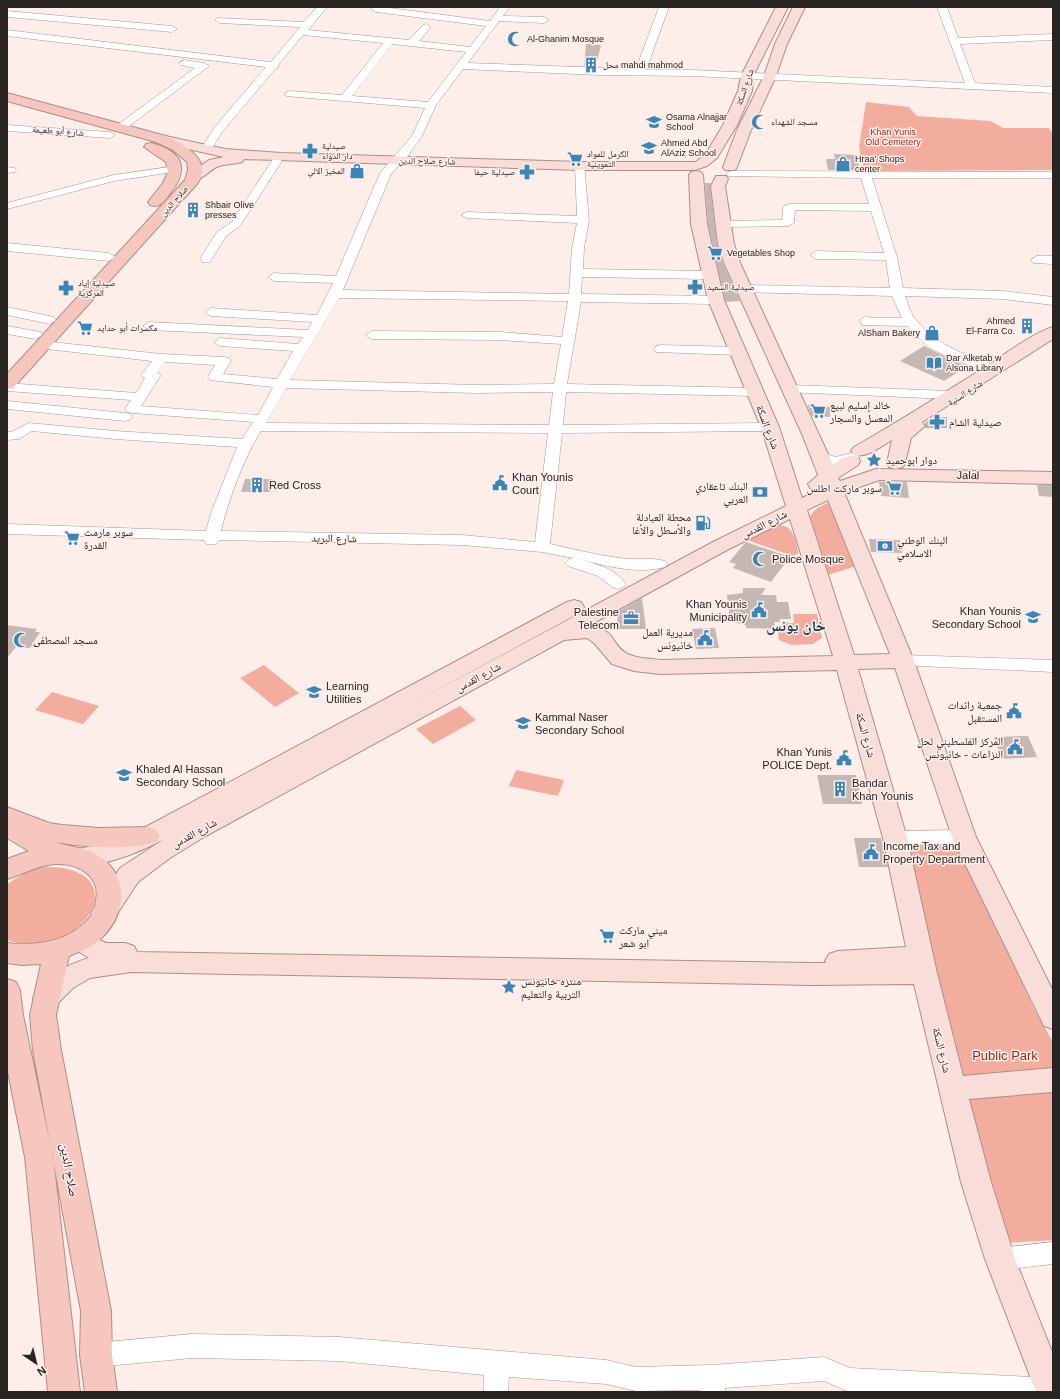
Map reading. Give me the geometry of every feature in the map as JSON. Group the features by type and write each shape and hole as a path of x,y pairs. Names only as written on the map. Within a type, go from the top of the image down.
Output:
{"highway":[{"name":"صلاح الدين","path":"7,97 115,131 171,157 175,163 176,169 173,180 109,257 50,320 41,338 7,384"},
{"name":"صلاح الدين","path":"7,104 67,128 115,131 161,139 186,152 194,161 195,173 187,186 41,338 7,366"},
{"path":"195,173 203,162 206,149"},
{"path":"7,816 49,832 81,837 110,838 148,836"},
{"path":"7,822 26,840 89,862 98,868 106,879 110,892 108,906 101,920 69,945 30,956 7,953"},
{"path":"7,870 33,858 48,855 71,856"},
{"name":"صلاح الدين","path":"69,945 46,998 43,1015 47,1050 67,1149 96,1311 96,1355 101,1392"},
{"path":"8,1006 39,1156 55,1320 64,1392"}],"main road":[{"name":"شارع السكة","path":"782,7 747,76 745,91 730,125 712,155 697,169 699,224 709,275 716,300 770,427 843,655 895,838 922,965 976,1182 1000,1259 1052,1391"},
{"name":"شارع السكة","path":"800,7 781,44 770,76 744,130 727,173 718,186 726,244 744,289 791,389 831,483 900,654 964,837 1045,995 1053,1018"},
{"name":"شارع صلاح الدين","path":"161,139 225,153 399,164"},
{"name":"شارع صلاح الدين","path":"195,173 229,159 579,168 697,169 720,163 727,173"},
{"name":"شارع السنية","path":"887,460 951,395 1053,332"},
{"name":"شارع السنية","path":"887,460 906,432 1035,348 1053,340"},
{"path":"873,450 887,460 868,474 855,469 851,465 854,457 873,450"},
{"name":"شارع القدس","path":"831,483 854,457"},
{"name":"Jalal","path":"887,460 1053,477"},
{"name":"شارع القدس","path":"104,913 129,875 161,852 720,546 831,483 887,460"},
{"name":"شارع القدس","path":"71,856 110,852 134,844 618,584 794,504"},
{"path":"558,634 576,631 593,633 606,642 611,651 622,659 660,667 843,655 900,654"},
{"path":"69,945 102,953 229,957 703,965 813,963 882,957 922,965"},
{"path":"46,998 66,979 80,972 97,965 131,962 795,974 922,965"},
{"path":"952,1089 1053,1080"}],"street":[{"path":"7,13 13,7"},
{"path":"206,149 218,130 305,29 322,7"},
{"path":"433,17 443,7"},
{"path":"284,384 330,320 338,294 403,155 417,136 432,105 465,66 474,50 500,17 511,7"},
{"path":"640,73 664,7"},
{"path":"942,7 971,85"},
{"path":"376,9 433,17 500,17 544,20"},
{"path":"7,13 172,29"},
{"path":"217,538 262,425 301,348 338,294 340,280 386,172 399,164 419,144 437,105 500,17"},
{"path":"220,20 305,29 411,44 474,50"},
{"path":"411,44 426,27"},
{"path":"7,33 278,60"},
{"path":"954,41 1053,37"},
{"path":"344,99 390,41"},
{"path":"159,42 278,60"},
{"path":"115,131 204,66 178,62"},
{"path":"465,66 640,73 770,76 1053,90"},
{"path":"290,94 432,105"},
{"name":"شارع أبو طعيمة","path":"7,128 67,128"},
{"path":"206,259 221,234 236,224 277,161"},
{"path":"542,547 560,388 575,298 578,248 584,220 579,168"},
{"path":"7,206 114,178 176,169"},
{"path":"727,173 867,177 1053,177"},
{"path":"867,177 891,257 898,292 910,322 933,344 957,356 992,369"},
{"path":"724,224 788,223 789,207 876,208"},
{"path":"467,215 584,220"},
{"path":"7,247 109,257"},
{"path":"816,255 891,257"},
{"path":"1037,260 1053,260"},
{"path":"576,273 709,275"},
{"path":"274,277 340,280"},
{"path":"744,289 1003,295 1053,300"},
{"path":"338,294 716,300"},
{"path":"7,311 50,320"},
{"path":"211,312 321,319"},
{"path":"866,320 866,322 910,322"},
{"path":"149,326 312,334"},
{"path":"7,330 41,338 161,358 224,361 215,376 284,384 477,389 560,388 755,392"},
{"path":"372,336 500,336 568,342"},
{"path":"220,342 301,348"},
{"path":"661,349 738,351"},
{"path":"115,435 141,397 154,375 148,375 161,358"},
{"path":"7,387 141,397"},
{"path":"791,389 951,395"},
{"path":"7,405 129,413 262,425 556,429 770,427"},
{"path":"217,538 227,489 246,443 262,425"},
{"path":"7,436 14,436 29,427 115,435 246,443"},
{"path":"819,455 828,461 854,457"},
{"name":"شارع البريد","path":"7,529 397,547 451,545 490,546 546,556 578,564 606,574 614,578 618,584"},
{"name":"شارع البريد","path":"7,534 217,538 462,540 542,547 618,563 637,565 660,564"},
{"path":"900,654 1053,666"},
{"path":"895,838 964,837"},
{"path":"1000,1259 1053,1253"},
{"path":"96,1355 192,1346 331,1349 606,1372 636,1379 712,1384 824,1369 850,1380 1052,1391"},
{"path":"496,1364 496,1392"}],"green space":[{"name":"Khan Yunis Old Cemetery","path":"866,102 909,107 917,116 990,121 1003,128 1049,128 1053,135 1053,170 864,171 859,147"},
{"path":"829,502 856,566 828,575 810,516 816,509"},
{"path":"777,525 783,525 790,530 795,538 799,553 793,556 747,540"},
{"path":"793,614 817,614 822,638 813,644 792,645 779,640 777,625 782,625 783,623 794,623"},
{"path":"264,665 299,693 275,707 240,678"},
{"path":"52,692 99,706 83,724 35,710"},
{"path":"460,706 476,720 433,744 416,729"},
{"path":"516,770 564,780 558,796 509,786"},
{"name":"Public Park","path":"960,842 1034,1009 1053,1042 1053,1240 1007,1243 902,844"},
{"path":"46,867 75,871 90,882 95,897 90,913 77,928 58,940 34,944 7,940 7,884 28,871"}],"building":[{"path":"586,44 601,45 596,66 584,66"},
{"name":"Hraa' Shops center","path":"834,154 856,155 860,170 828,170 826,159 835,159"},
{"path":"705,183 711,183 710,186 717,244 724,266 740,301 726,302 725,300 708,224"},
{"name":"Dar Alketab w Alsona Library","path":"924,346 951,360 967,366 944,381 900,361"},
{"name":"خالد إسليم لبيع المعسل والسجار","path":"807,405 830,407 830,417 812,416"},
{"name":"صيدلية الشام","path":"933,417 947,417 947,428 925,428 925,423"},
{"name":"Red Cross","path":"245,479 273,479 270,492 241,492"},
{"name":"سوبر ماركت اطلس","path":"879,482 907,482 909,498 881,496"},
{"path":"1037,485 1053,485 1053,497 1039,496"},
{"name":"البنك الوطني الاسلامي","path":"869,539 900,540 902,553 871,552"},
{"name":"Police Mosque","path":"746,542 790,557 771,582 733,568 736,564 729,562"},
{"name":"Khan Younis Municipality","path":"743,588 766,588 761,595 776,595 777,602 788,602 791,619 780,619 780,622 774,622 776,629 746,628 746,625 736,623 735,619 730,619 727,595 743,593"},
{"name":"Palestine Telecom","path":"642,598 646,629 618,629 617,612"},
{"name":"مسجد المصطفى","path":"7,625 37,629 35,632 40,632 30,648 16,647 7,658"},
{"name":"مديرية العمل خانيونس","path":"715,628 719,648 696,649 692,629"},
{"name":"المركز الفلسطيني لحل النزاعات - خانيونس","path":"1028,736 1037,757 1002,759 994,737"},
{"name":"Bandar Khan Younis","path":"817,775 856,775 862,804 823,804"},
{"name":"Income Tax and Property Department","path":"854,838 881,838 888,867 859,867"}],"place":[{"name":"Al-Ghanim Mosque","path":"515,39"},
{"name":"محل mahdi mahmod","path":"591,65"},
{"name":"Osama Alnajjar School","path":"654,122"},
{"name":"مسجد الشهداء","path":"759,122"},
{"name":"Ahmed Abd AlAziz School","path":"649,148"},
{"name":"صيدلية دار الدواء","path":"310,151"},
{"name":"الكرمل للمواد التموينية","path":"575,159"},
{"name":"Hraa' Shops center","path":"843,164"},
{"name":"المخبز الالي","path":"357,171"},
{"name":"صيدلية حيفا","path":"527,172"},
{"name":"Shbair Olive presses","path":"193,210"},
{"name":"Vegetables Shop","path":"715,253"},
{"name":"صيدلية السعيد","path":"695,287"},
{"name":"صيدلية إياد المركزية","path":"66,288"},
{"name":"Ahmed El-Farra Co.","path":"1027,326"},
{"name":"مكسرات أبو حدايد","path":"85,328"},
{"name":"AlSham Bakery","path":"932,333"},
{"name":"Dar Alketab w Alsona Library","path":"934,363"},
{"name":"خالد إسليم لبيع المعسل والسجار","path":"818,411"},
{"name":"صيدلية الشام","path":"937,422"},
{"name":"دوار ابوحميد","path":"874,460"},
{"name":"Khan Younis Court","path":"500,483"},
{"name":"Red Cross","path":"257,485"},
{"name":"سوبر ماركت اطلس","path":"894,488"},
{"name":"البنك تاعقاري العربي","path":"760,492"},
{"name":"محطة العبادلة والأسطل والأغا","path":"703,523"},
{"name":"سوبر مارمت القدرة","path":"72,538"},
{"name":"البنك الوطني الاسلامي","path":"885,546"},
{"name":"Police Mosque","path":"760,559"},
{"name":"Khan Younis Municipality","path":"759,610"},
{"name":"Khan Younis Secondary School","path":"1033,617"},
{"name":"Palestine Telecom","path":"631,618"},
{"name":"مديرية العمل خانيونس","path":"705,638"},
{"name":"مسجد المصطفى","path":"21,640"},
{"name":"Learning Utilities","path":"314,692"},
{"name":"جمعية رائدات المستقبل","path":"1014,711"},
{"name":"Kammal Naser Secondary School","path":"523,723"},
{"name":"المركز الفلسطيني لحل النزاعات - خانيونس","path":"1015,747"},
{"name":"Khan Yunis POLICE Dept.","path":"844,758"},
{"name":"Khaled Al Hassan Secondary School","path":"124,775"},
{"name":"Bandar Khan Younis","path":"840,789"},
{"name":"Income Tax and Property Department","path":"871,852"},
{"name":"ميني ماركت ابو شعر","path":"607,936"},
{"name":"منتزه خانيونس التربية والتعليم","path":"509,987"}],"district":[{"name":"خان يونس","path":"796,626"}]}
